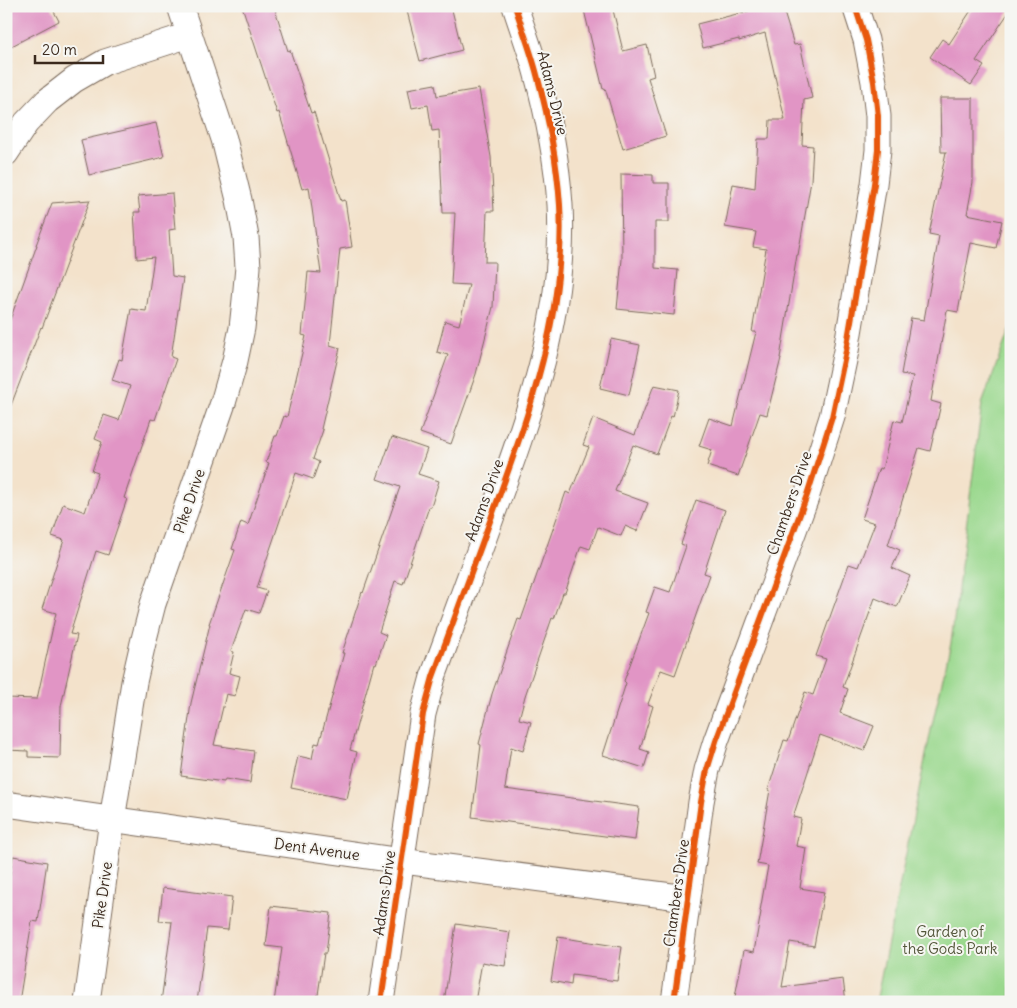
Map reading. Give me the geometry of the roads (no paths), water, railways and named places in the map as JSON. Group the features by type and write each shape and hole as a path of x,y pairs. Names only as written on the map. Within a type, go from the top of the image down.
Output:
{"street":[{"name":"Pike Drive","path":"86,1002 134,682 153,604 224,403 242,328 245,300 248,268 246,237 239,200 224,139 180,6"},
{"name":"Adams Drive","path":"381,1002 423,714 432,677 514,456 535,393 552,321 557,285 560,206 556,163 547,114 536,70 516,6"},
{"name":"Chambers Drive","path":"674,1002 687,898 707,770 807,495 832,417 846,351 878,150 878,116 874,82 866,40 855,6"},
{"path":"6,153 26,123 47,101 74,80 105,62 189,36"},
{"name":"Dent Avenue","path":"6,804 402,861 687,898"}],"park label":[{"name":"Garden of the Gods Park","path":"950,940"}]}
